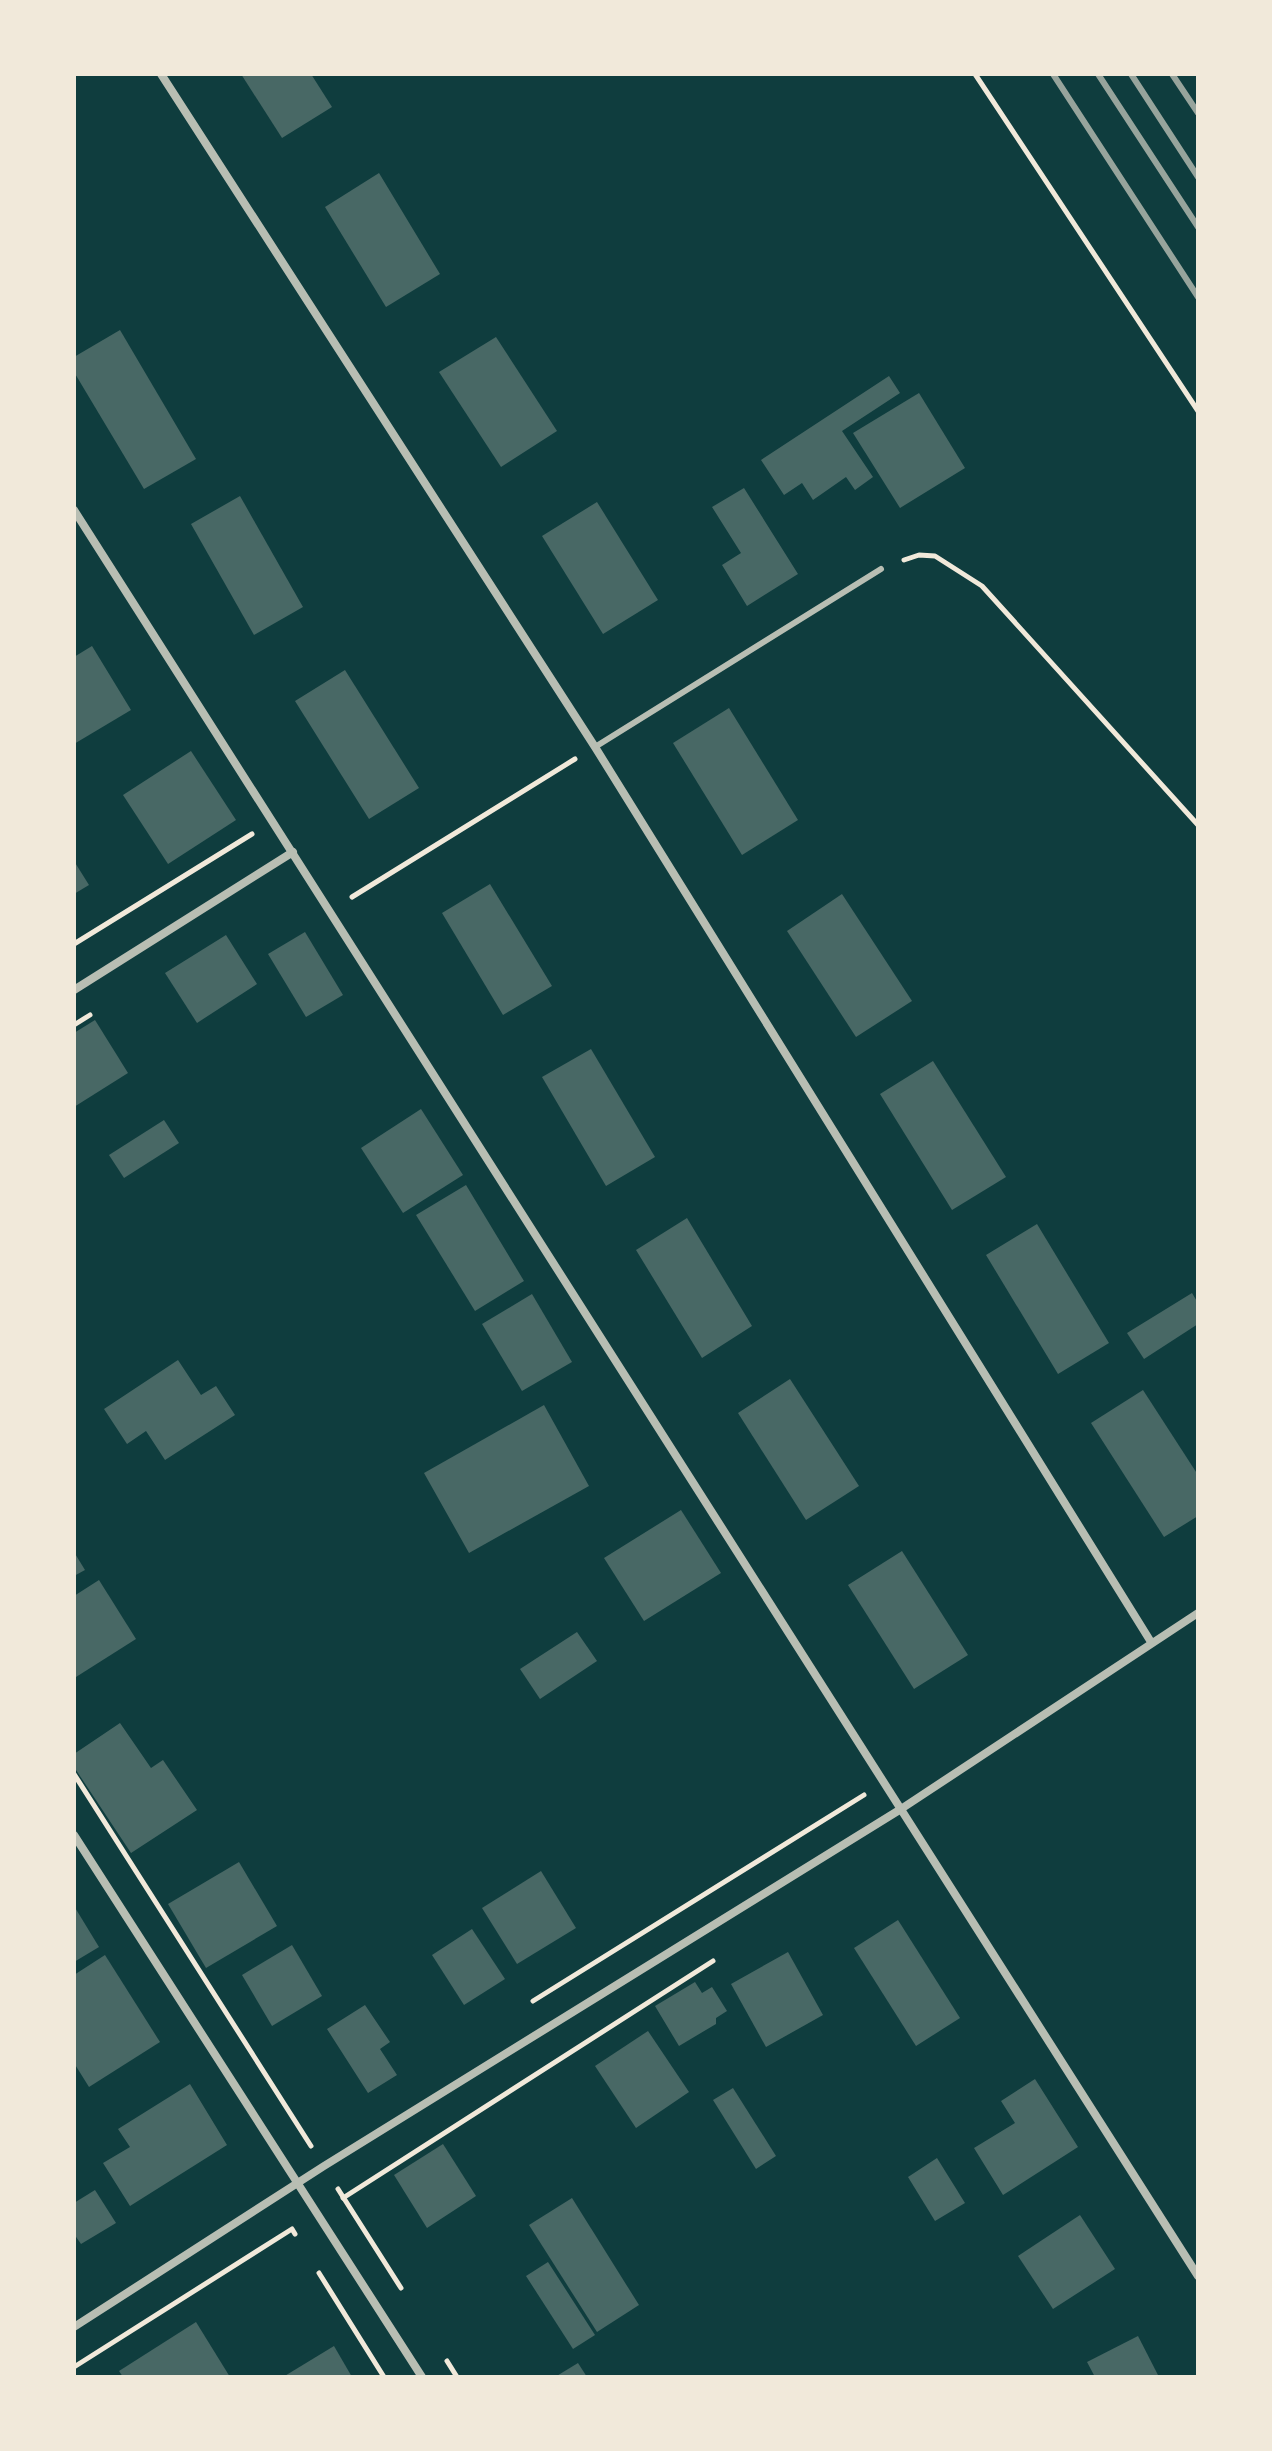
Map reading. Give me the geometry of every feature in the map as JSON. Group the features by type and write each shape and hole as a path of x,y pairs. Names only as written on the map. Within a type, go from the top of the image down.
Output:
{"street":[{"path":"161,74 595,747 1151,1642"},
{"path":"74,510 1198,2276"},
{"path":"74,990 293,852"},
{"path":"74,2327 324,2166 901,1809 1198,1613"},
{"path":"74,1835 422,2377"}],"lane":[{"path":"595,747 881,569"}],"path":[{"path":"975,74 1198,411"},
{"path":"881,569 919,555 935,556 982,586 1198,825"},
{"path":"331,910 595,747"},
{"path":"74,944 273,821"},
{"path":"74,1774 408,2300"},
{"path":"522,2008 885,1782"},
{"path":"343,2198 716,1959"},
{"path":"308,2141 321,2133"},
{"path":"74,2367 292,2229 300,2242"},
{"path":"317,2269 384,2377"},
{"path":"441,2351 457,2377"}],"building":[{"path":"241,74 311,74 332,107 282,138"},
{"path":"379,173 440,274 386,307 325,207"},
{"path":"120,330 196,459 144,489 74,372 74,357"},
{"path":"496,337 557,431 501,467 439,372"},
{"path":"889,376 900,393 842,431 873,477 855,490 846,477 813,500 802,483 784,495 761,460"},
{"path":"919,393 965,468 900,508 853,433"},
{"path":"744,488 798,574 747,606 722,565 741,553 712,507"},
{"path":"240,496 303,607 254,635 191,524"},
{"path":"597,502 658,600 603,634 542,536"},
{"path":"92,646 131,710 74,744 74,657"},
{"path":"345,670 419,788 369,819 295,701"},
{"path":"729,708 798,820 742,855 673,743"},
{"path":"191,751 236,820 168,864 123,795"},
{"path":"74,861 89,885 74,894"},
{"path":"490,884 552,986 503,1015 442,913"},
{"path":"842,894 912,1001 856,1037 787,931"},
{"path":"305,932 343,995 306,1017 268,954"},
{"path":"226,935 257,984 197,1023 165,973"},
{"path":"95,1020 128,1073 74,1107 74,1033"},
{"path":"591,1049 655,1157 606,1186 542,1077"},
{"path":"933,1061 1006,1177 952,1210 880,1094"},
{"path":"421,1109 463,1175 403,1213 361,1148"},
{"path":"164,1120 179,1143 124,1178 109,1155"},
{"path":"466,1185 524,1281 475,1311 416,1215"},
{"path":"687,1218 752,1326 702,1358 636,1250"},
{"path":"1037,1224 1109,1343 1058,1374 986,1255"},
{"path":"1192,1293 1198,1303 1198,1324 1144,1359 1127,1333"},
{"path":"532,1294 572,1362 522,1391 482,1324"},
{"path":"178,1360 201,1395 216,1386 235,1415 165,1460 146,1431 127,1444 104,1409"},
{"path":"790,1379 859,1486 806,1520 738,1413"},
{"path":"1143,1390 1198,1475 1198,1516 1164,1537 1091,1423"},
{"path":"544,1405 589,1486 469,1553 424,1473"},
{"path":"681,1510 721,1573 644,1621 604,1558"},
{"path":"902,1551 968,1655 914,1689 848,1585"},
{"path":"74,1552 85,1570 74,1576"},
{"path":"99,1580 136,1639 76,1677 74,1596"},
{"path":"577,1632 597,1661 540,1699 520,1669"},
{"path":"120,1723 151,1768 163,1760 197,1810 131,1853 74,1767 74,1754"},
{"path":"239,1862 277,1926 206,1968 168,1904"},
{"path":"541,1871 576,1928 517,1964 482,1908"},
{"path":"74,1906 99,1947 74,1962"},
{"path":"898,1920 960,2018 916,2046 854,1948"},
{"path":"472,1929 505,1979 464,2005 432,1955"},
{"path":"292,1945 322,1996 272,2026 242,1975"},
{"path":"788,1952 823,2015 766,2047 731,1984"},
{"path":"105,1955 160,2042 89,2087 74,2063 74,1975"},
{"path":"695,1982 702,1993 712,1987 727,2011 716,2018 716,2024 679,2046 655,2006"},
{"path":"365,2005 390,2042 380,2049 397,2075 368,2093 327,2029"},
{"path":"648,2031 689,2092 636,2128 595,2066"},
{"path":"1035,2079 1078,2147 1003,2195 974,2148 1015,2123 1001,2101"},
{"path":"190,2084 227,2145 130,2206 103,2163 130,2147 118,2129"},
{"path":"733,2088 776,2156 756,2169 713,2100"},
{"path":"443,2144 476,2196 427,2228 394,2175"},
{"path":"937,2158 965,2203 935,2221 908,2177"},
{"path":"95,2190 116,2223 81,2244 74,2234 74,2203"},
{"path":"572,2198 639,2305 597,2332 529,2225"},
{"path":"1080,2215 1115,2269 1053,2309 1018,2256"},
{"path":"548,2262 595,2335 573,2349 526,2276"},
{"path":"196,2322 230,2377 123,2377 119,2371"},
{"path":"1138,2336 1159,2377 1095,2377 1087,2362"},
{"path":"334,2346 352,2377 283,2377"},
{"path":"578,2363 587,2377 555,2377"}],"railway":[{"path":"1053,74 1198,297"},
{"path":"1098,74 1198,227"},
{"path":"1131,74 1198,177"},
{"path":"1172,74 1198,113"}]}
